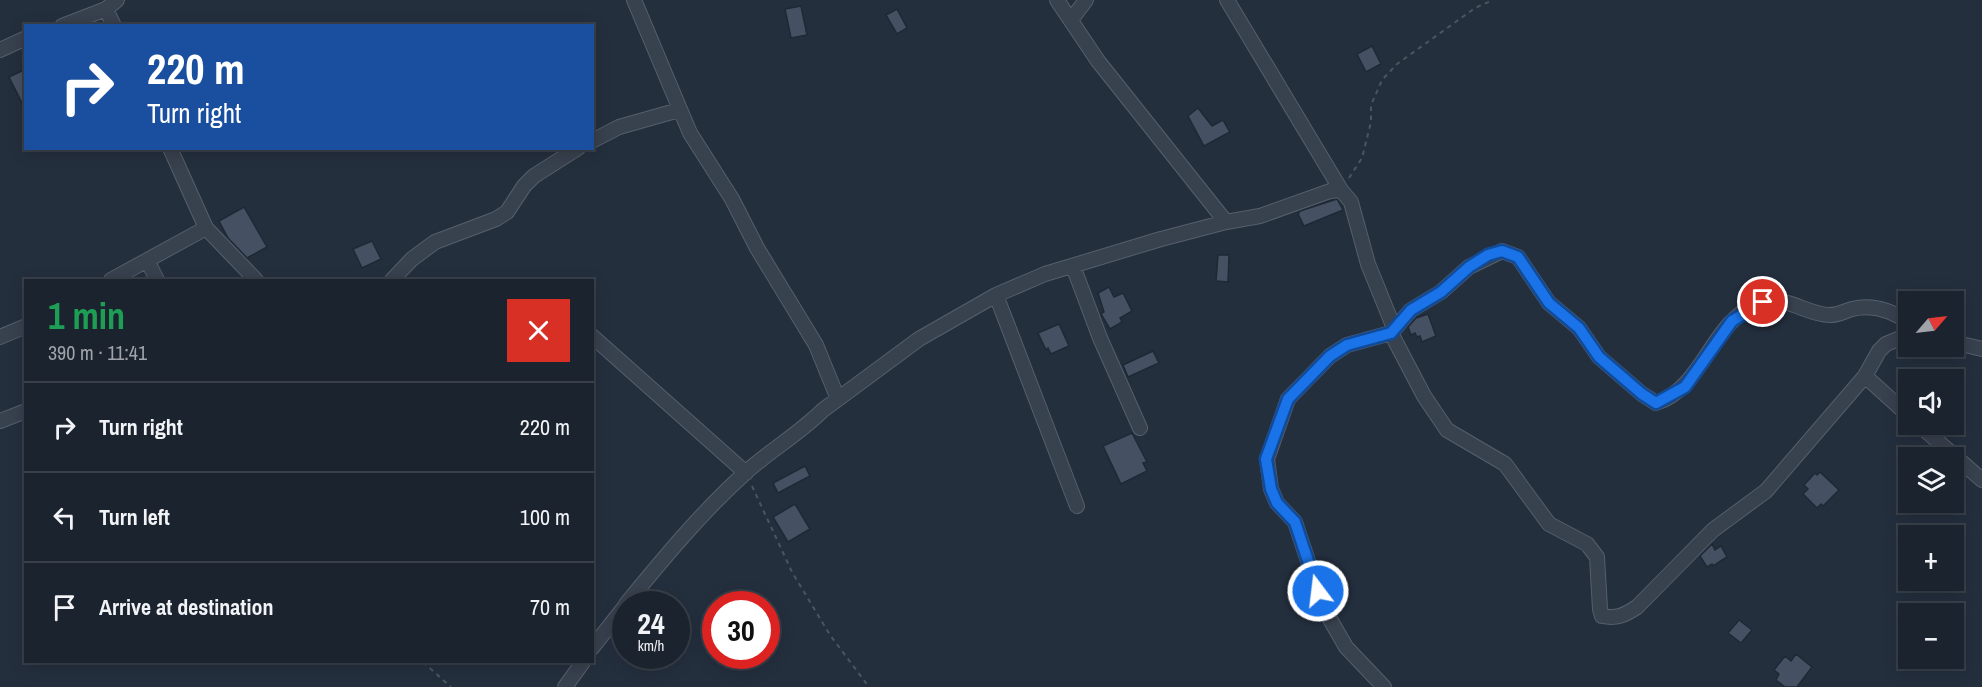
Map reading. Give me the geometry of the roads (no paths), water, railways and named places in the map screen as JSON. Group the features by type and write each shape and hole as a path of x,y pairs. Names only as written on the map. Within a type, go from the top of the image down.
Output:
{"street":[{"path":"634,0 679,110 816,345 838,399"},
{"path":"1057,0 1098,61 1226,222"},
{"path":"1071,20 1086,0"},
{"path":"1227,0 1341,190 1351,202 1368,264 1393,331 1424,396 1447,430 1505,464 1549,524 1572,534 1597,557 1602,616 1613,619 1626,615 1637,607 1713,530 1766,491 1865,376 1879,351 1886,344 1898,339"},
{"path":"67,24 111,5 114,24"},
{"path":"0,50 24,39"},
{"path":"594,140 620,127 679,110"},
{"path":"171,150 206,228 255,279"},
{"path":"393,279 412,259 435,242 496,219 507,212 529,181 575,150"},
{"path":"637,591 682,535 746,473 838,399 919,339 996,295 1045,274 1226,222 1260,216 1330,190 1341,190"},
{"path":"113,279 148,262 206,228"},
{"path":"1384,687 1346,647 1331,621 1318,591 1295,522 1277,503 1271,489 1266,459 1288,399 1330,356 1347,345 1393,331 1411,310 1441,292 1469,267 1488,255 1502,251 1518,257 1549,303 1579,328 1599,357 1656,403 1685,387 1732,321 1763,302 1783,301 1822,315 1837,315 1853,308 1872,308 1898,316"},
{"path":"148,262 156,279"},
{"path":"1073,266 1100,338 1140,428"},
{"path":"996,295 1077,506"},
{"path":"0,337 24,327"},
{"path":"594,338 746,473"},
{"path":"1964,345 1982,349"},
{"path":"1865,376 1898,406"},
{"path":"0,421 24,412"},
{"path":"1931,435 1982,480"},
{"path":"594,645 612,623"},
{"path":"565,687 582,663"}]}
